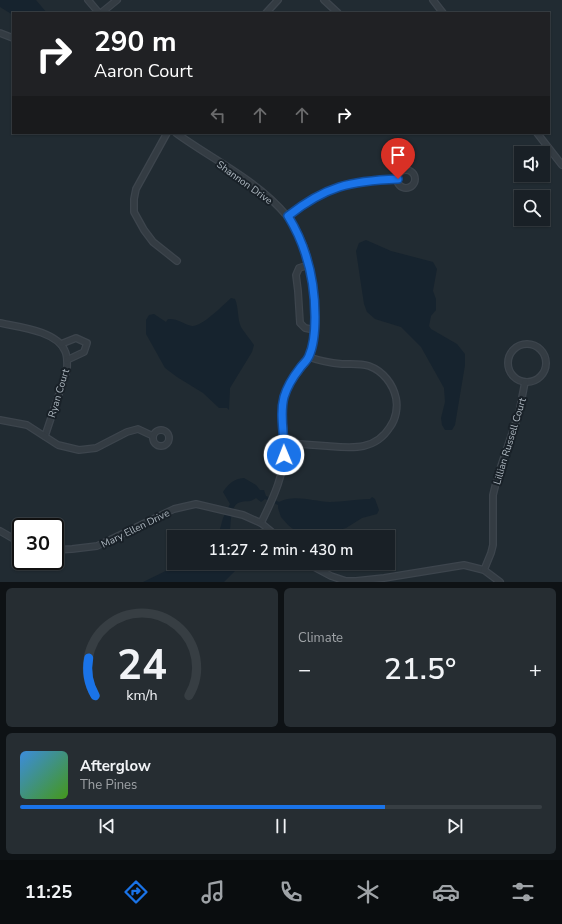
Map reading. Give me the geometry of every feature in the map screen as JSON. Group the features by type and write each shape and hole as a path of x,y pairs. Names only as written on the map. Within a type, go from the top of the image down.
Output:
{"street":[{"path":"88,0 99,12"},
{"path":"101,12 117,0"},
{"path":"267,12 278,0"},
{"path":"324,0 337,12"},
{"path":"433,0 442,12"},
{"path":"0,33 12,38"},
{"path":"166,134 136,189 134,212 153,242 177,262"},
{"name":"Shannon Drive","path":"177,134 263,192 288,216 301,239 309,265 314,295 314,330 312,348 309,357 293,377 284,397 282,421 285,443 280,477 276,491 260,523"},
{"path":"538,134 562,166"},
{"path":"288,216 304,203 328,190 354,182 398,179"},
{"path":"309,265 299,268 296,275 300,323 304,328 314,330"},
{"path":"0,323 36,331 49,336 61,344 76,338 87,343 84,352 68,360"},
{"name":"Ryan Court","path":"45,436 67,370 68,360 61,344"},
{"path":"526,344 532,345 542,352 546,363 542,375 537,379 525,382 514,377 510,372 508,360 514,349 519,345 526,344"},
{"path":"285,443 357,448 368,446 383,437 392,424 394,418 396,401 395,393 385,377 378,371 370,366 361,364 328,363 309,357"},
{"name":"Lillian Russell Court","path":"484,570 492,553 493,506 498,475 519,413 525,382"},
{"path":"0,420 27,425 58,444 79,450 96,448 127,432 138,429 154,436"},
{"name":"Mary Ellen Drive","path":"64,550 97,546 174,509 196,504 243,515 260,523 269,530"},
{"path":"0,531 12,538"},
{"path":"321,570 331,576 346,581 356,581 455,565 464,565 474,566 484,570 500,582"},
{"path":"405,574 406,582"}],"water":[{"path":"0,0 36,0 46,12 12,12 12,14 0,7"},
{"path":"366,240 391,251 433,262 437,269 433,291 436,299 436,310 431,316 429,326 431,329 457,344 465,354 465,365 455,425 452,430 445,430 442,425 441,418 445,402 444,388 421,347 401,327 375,319 367,312 364,304 356,251 359,243"},
{"path":"231,298 235,299 241,327 254,345 252,352 230,388 229,410 227,408 219,408 203,393 165,368 146,334 146,320 149,315 154,314 166,322 168,319 171,319 192,326 196,325 212,315"},
{"path":"244,478 256,485 260,490 264,490 266,496 279,502 291,498 330,502 370,499 372,497 375,499 379,510 377,514 362,518 346,528 339,530 294,530 281,517 278,505 265,499 261,502 256,498 237,503 233,510 230,530 219,530 230,504 223,492 227,486 237,479"},
{"path":"168,570 236,570 224,582 143,582"}],"route":[{"path":"284,455 285,443 282,421 284,397 293,377 309,357 312,348 315,324 313,280 301,239 288,216 304,203 328,190 354,182 398,179"}]}
